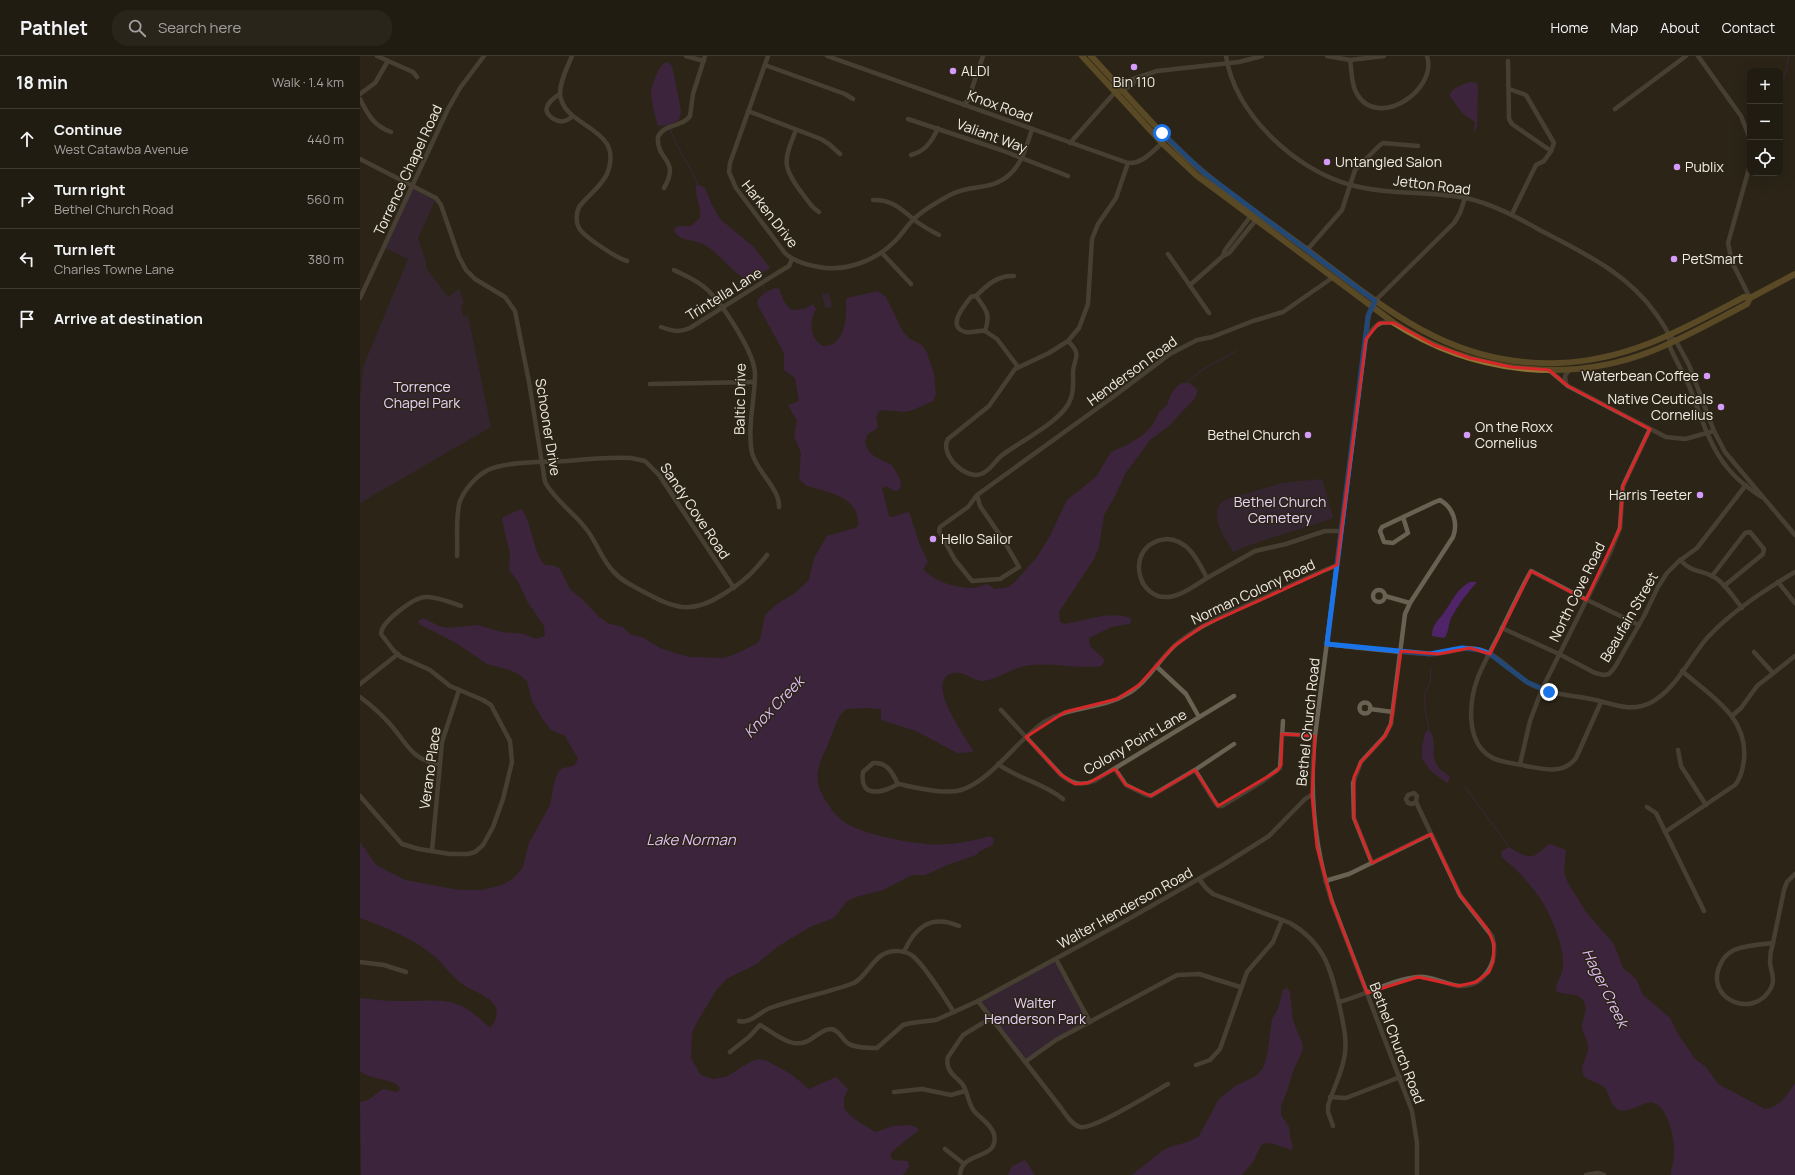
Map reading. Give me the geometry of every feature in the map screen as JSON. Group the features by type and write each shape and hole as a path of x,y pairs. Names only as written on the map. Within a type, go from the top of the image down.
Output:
{"main road":[{"path":"1082,56 1182,163 1253,219 1394,323 1434,345 1470,358 1511,367 1549,370 1569,370 1625,360 1676,341 1747,304 1750,298 1795,274"},
{"path":"1091,56 1175,146 1221,186 1375,301 1412,325 1445,342 1490,356 1519,361"},
{"path":"1182,163 1192,168 1216,187 1219,188 1221,186"},
{"path":"1253,219 1256,216 1281,234 1290,238"},
{"path":"1470,358 1472,356 1502,362 1519,361 1559,363 1596,359 1639,348 1669,336 1744,297 1750,298"}],"street":[{"path":"377,56 413,72 417,77"},
{"name":"Torrence Chapel Road","path":"360,298 453,100 484,56"},
{"path":"572,56 561,82 560,94 567,111 572,117 599,134 606,144 609,154 607,174 579,207 577,219 579,228 588,237 618,257 627,261"},
{"path":"664,188 669,180 671,170 659,147 658,137 665,129 683,123 690,116 692,94 704,58 686,56"},
{"name":"Harken Drive","path":"768,56 730,163 729,172 731,180 736,188 780,247 792,259 811,266 833,269 857,264 882,252 899,237 914,219 953,194 985,187 1003,180 1014,171 1021,158 1032,129"},
{"name":"Knox Road","path":"827,56 1128,163"},
{"path":"964,105 968,100 983,56"},
{"name":"Jetton Road","path":"1226,56 1232,78 1245,103 1257,121 1276,142 1310,168 1350,184 1384,190 1464,198 1494,206 1512,214 1593,258 1614,272 1637,292 1653,310 1669,336 1676,341 1695,378 1714,431 1725,452 1757,488 1762,497 1795,535"},
{"path":"1070,143 1108,99 1122,89 1130,80 1157,71 1227,63 1262,56"},
{"path":"1327,56 1350,60 1384,56"},
{"path":"1350,60 1356,93 1370,105 1384,109 1400,104 1420,87 1428,71 1427,56"},
{"path":"1615,110 1686,56"},
{"path":"1698,56 1742,116 1747,130"},
{"path":"360,94 375,83 388,61"},
{"path":"1508,61 1508,114 1512,124 1551,151"},
{"path":"764,64 845,94 853,99"},
{"path":"1509,89 1526,95 1554,143 1551,151 1544,161 1536,165 1531,173 1512,214"},
{"path":"560,94 546,107 547,112 550,116 557,120 564,121 572,117"},
{"path":"360,99 373,123 382,129 391,132"},
{"path":"748,111 821,138 840,154"},
{"name":"Valiant Way","path":"908,119 938,128 1068,176"},
{"path":"912,155 921,151 930,143 938,128"},
{"path":"796,130 787,155 786,167 793,181 813,207 819,212"},
{"path":"1068,341 1075,350 1077,358 1073,369 1071,399 1065,409 1026,440 1002,456 987,470 976,475 963,472 948,453 946,442 951,435 989,406 1009,375 1018,367 1049,353 1068,341 1079,328 1087,311 1092,239 1098,224 1116,198 1128,163 1132,164 1142,160 1162,143"},
{"path":"1307,250 1342,210 1355,170 1380,145 1384,143 1418,146"},
{"name":"Schooner Drive","path":"360,159 434,196 441,205 459,257 466,270 475,279 505,297 514,308 529,382 541,462 547,486 586,528 609,566 620,577 665,603 694,608 706,604 734,588 749,577 766,555"},
{"path":"1747,176 1728,243 1732,262 1750,298"},
{"name":"Bethel Church Road","path":"1417,1175 1415,1121 1400,1077 1325,881 1316,841 1312,795 1315,736 1368,316 1375,301 1454,223 1460,213 1464,198"},
{"path":"873,200 889,202 901,208 923,227 939,235"},
{"path":"1190,285 1223,256 1225,250 1253,219"},
{"path":"882,252 912,284"},
{"path":"1168,254 1209,313"},
{"name":"Trintella Lane","path":"661,327 672,331 686,330 789,266 792,259"},
{"name":"Baltic Drive","path":"674,270 704,286 716,298 752,356 755,367 751,434 752,451 757,466 775,492 779,507"},
{"path":"1014,276 1006,275 996,279 976,296 971,297 960,311 957,319 958,325 962,330 967,332 985,331 997,339 1018,367"},
{"name":"Henderson Road","path":"977,496 980,506 1004,541 1019,567 1000,579 972,581 955,560 939,531 940,527 968,507 977,496 1170,354 1197,340 1212,338 1253,321 1283,312 1332,278"},
{"path":"976,296 988,314 985,331"},
{"path":"1366,338 1374,327 1380,323 1394,323"},
{"name":"Jetton Road","path":"1669,336 1669,344 1690,388 1706,433 1722,461 1746,485 1762,497"},
{"path":"1549,370 1566,384 1650,430 1666,436 1679,439 1714,431"},
{"path":"1566,384 1565,376 1569,370"},
{"path":"650,384 754,382"},
{"name":"North Cove Road","path":"1520,764 1530,721 1542,689 1610,553 1620,528 1622,486 1650,430"},
{"name":"Sandy Cove Road","path":"457,556 458,509 460,500 467,489 480,475 492,469 541,462 631,458 645,461 652,467 666,485 734,588"},
{"name":"Beaufain Street","path":"1502,628 1559,654 1594,673 1604,675 1608,674 1615,667 1667,573 1700,544 1746,485"},
{"path":"1372,863 1355,824 1353,783 1360,762 1385,736 1391,724 1401,651 1403,620 1410,603 1453,538 1456,527 1455,519 1446,504 1440,500 1403,517 1382,527 1380,531 1384,542 1393,543 1408,533 1403,517"},
{"path":"1207,578 1190,550 1184,544 1176,540 1163,540 1150,545 1144,552 1140,561 1139,572 1143,584 1150,591 1160,596 1170,597 1179,595 1255,551 1286,544 1325,531 1341,531"},
{"path":"1712,576 1745,532 1750,532 1764,549 1763,554 1724,586"},
{"path":"1680,560 1689,569 1712,576 1724,586 1742,608"},
{"name":"Norman Colony Road","path":"898,784 943,791 957,791 976,783 1044,722 1065,712 1108,703 1127,694 1139,684 1174,646 1203,626 1337,565"},
{"path":"1601,702 1579,753 1570,764 1564,768 1555,770 1490,757 1480,747 1473,734 1471,723 1476,685 1479,676 1531,571 1586,600 1639,625"},
{"path":"1327,644 1438,654 1470,648 1490,654 1527,682 1555,694 1630,707 1648,704 1662,695 1708,638 1742,608 1778,582 1795,572"},
{"path":"1778,582 1795,603"},
{"path":"1385,596 1410,603"},
{"path":"360,796 399,842 412,847 432,851 468,854 475,852 484,845 499,812 512,762 510,741 491,705 447,684 430,670 398,654 381,634 383,626 395,615 423,597 436,598 461,606"},
{"path":"1754,652 1773,673"},
{"path":"360,684 398,654"},
{"path":"1732,716 1741,708 1756,686 1795,656"},
{"path":"1156,666 1186,694 1199,717"},
{"path":"1666,832 1735,785 1742,771 1744,754 1744,742 1740,729 1732,716 1682,672"},
{"name":"Verano Place","path":"432,851 439,764 445,732 459,690"},
{"name":"Colony Point Lane","path":"1001,710 1061,775 1075,784 1088,783 1234,696"},
{"path":"360,697 391,725 415,755 427,761 439,764"},
{"path":"1370,709 1393,712"},
{"path":"1195,770 1216,804 1218,806 1222,806 1263,781 1280,768 1283,721"},
{"path":"1282,734 1315,736"},
{"path":"1115,768 1126,785 1151,796 1195,770 1234,744"},
{"path":"1678,750 1683,769 1706,805"},
{"path":"881,763 887,766 898,784 875,793 869,791 864,786 862,780 863,772 873,764 881,763"},
{"path":"998,764 1006,770 1055,792 1063,799"},
{"name":"Walter Henderson Road","path":"730,1052 749,1037 760,1024 780,1038 796,1044 806,1043 819,1033 830,1029 837,1032 847,1043 875,1048 903,1025 911,1022 935,1021 978,1001 1199,879 1262,841 1305,799 1312,795"},
{"path":"1338,1002 1418,976 1459,986 1476,982 1489,972 1493,962 1494,944 1492,936 1460,895 1416,802"},
{"path":"1647,807 1656,813 1704,911"},
{"path":"1325,881 1349,874 1431,834"},
{"path":"1773,943 1742,947 1725,956 1719,966 1717,977 1720,988 1729,999 1740,1004 1749,1004 1759,1000 1768,992 1773,981 1770,959 1784,890 1787,882 1795,874"},
{"path":"1199,879 1209,892 1282,920 1298,928 1318,946 1330,968 1345,1033 1346,1048 1342,1066 1330,1097 1328,1112 1332,1126"},
{"path":"1196,1065 1210,1060 1220,1049 1240,987 1249,968 1276,938 1282,920"},
{"path":"904,952 913,933 922,926 938,922 952,923 960,926"},
{"path":"739,1021 748,1021 768,1009 854,983 862,977 882,955 893,951 904,952 911,955 920,963 954,1012"},
{"path":"1056,959 1090,1022"},
{"path":"360,962 384,965 406,972"},
{"path":"1025,1062 1047,1045 1171,978 1183,974 1199,974 1240,987"},
{"path":"978,1001 1070,1120 1076,1125 1083,1127 1101,1121 1168,1084"},
{"path":"960,1175 964,1164 971,1158 983,1155 989,1150 993,1145 994,1137 990,1127 971,1106 963,1085 949,1070 948,1057 966,1032 991,1018"},
{"path":"1330,1097 1346,1098 1400,1077"},
{"path":"894,1092 922,1089 951,1095 965,1091"},
{"path":"945,1149 964,1164"},
{"path":"1586,1175 1598,1173 1604,1175"}],"highlighted area":[{"path":"1379,323 1394,323 1434,345 1470,358 1511,367 1549,370 1568,386 1650,429 1623,486 1620,528 1586,600 1531,571 1490,654 1470,648 1438,654 1401,651 1391,724 1385,736 1361,762 1354,777 1354,818 1372,863 1431,834 1460,895 1488,930 1494,944 1493,962 1489,972 1476,982 1459,986 1418,977 1367,993 1332,902 1317,847 1312,795 1315,736 1282,734 1281,765 1277,771 1218,806 1195,770 1151,796 1126,785 1115,769 1088,783 1075,784 1061,775 1026,737 1065,712 1117,699 1139,685 1174,646 1203,626 1337,565 1366,339"}],"green space":[{"name":"Torrence Chapel Park","path":"412,185 436,198 418,238 426,262 426,268 448,297 459,289 464,303 461,305 463,317 468,316 491,427 360,503 360,398 363,367 408,259 383,247"},
{"path":"829,293 832,307 825,308 822,294"},
{"name":"Bethel Church Cemetery","path":"1322,479 1333,517 1233,552 1222,533 1217,519 1219,506 1224,500 1282,483"},
{"name":"Walter Henderson Park","path":"1056,959 1089,1022 1025,1061 979,1001"}],"water":[{"path":"668,62 672,66 681,112 679,120 668,125 658,126 651,98 651,91 657,73 664,63"},
{"path":"1470,82 1477,83 1478,88 1477,127 1474,132 1475,122 1462,113 1449,95 1453,90"},
{"path":"697,184 705,188 720,219 754,247 770,268 754,279 745,279 705,245 684,239 677,235 674,231 675,228 679,226 691,226 700,218 700,209 696,192"},
{"name":"Lake Norman","path":"775,288 779,289 785,303 791,310 804,309 813,304 816,309 811,324 813,334 818,343 823,346 834,343 843,331 847,298 878,291 886,297 903,332 910,339 922,345 927,353 934,374 936,394 933,401 913,410 904,412 885,410 879,411 876,417 878,428 868,434 865,442 872,454 892,465 900,479 901,487 898,491 894,491 886,486 882,488 889,516 892,517 908,512 910,514 919,543 928,562 923,569 933,577 951,585 971,588 987,584 995,589 1009,587 1037,557 1050,536 1067,500 1096,477 1111,452 1129,444 1144,434 1152,426 1160,411 1167,405 1171,394 1177,386 1182,383 1189,383 1197,389 1195,398 1169,426 1150,440 1125,474 1104,515 1099,547 1094,559 1059,612 1060,622 1064,624 1115,615 1131,618 1131,622 1129,624 1111,627 1089,638 1090,646 1105,661 1101,666 1084,667 1032,665 1025,666 983,681 979,681 962,673 954,673 945,677 942,685 948,708 973,752 957,753 916,731 881,720 881,709 846,709 836,722 820,763 818,770 818,783 827,803 841,819 860,830 883,837 927,844 951,844 967,842 990,836 994,839 993,845 980,851 976,855 925,875 912,875 883,890 847,901 834,918 810,927 777,947 757,964 728,978 717,989 692,1033 691,1058 701,1075 713,1079 726,1077 750,1062 758,1059 767,1061 791,1074 809,1089 836,1077 848,1089 844,1098 844,1108 854,1119 862,1124 876,1132 893,1126 910,1125 918,1128 919,1130 895,1149 890,1155 893,1160 908,1161 909,1167 903,1175 361,1175 360,1102 368,1100 383,1089 397,1092 400,1089 398,1085 369,1076 360,1071 360,998 392,1001 446,1001 466,1009 490,1028 495,1021 497,1011 491,1001 462,984 438,959 426,950 398,934 360,918 360,842 376,865 405,880 459,890 482,890 502,885 514,878 523,867 529,843 550,805 558,772 563,768 574,766 578,759 565,736 551,730 543,720 532,701 527,681 520,675 510,670 487,664 456,643 419,624 418,621 423,618 439,626 448,628 477,625 502,632 524,634 536,639 545,636 544,626 527,601 519,583 509,570 510,553 502,520 503,517 522,509 542,562 545,565 555,566 560,569 570,589 600,618 610,624 623,627 631,635 642,637 660,648 690,657 722,658 731,656 756,644 760,639 765,615 777,604 795,593 809,580 814,558 827,536 858,526 858,516 849,502 842,497 807,486 799,478 801,453 794,436 797,421 788,405 799,401 795,378 784,370 784,353 757,304 757,301 761,296"},
{"path":"1470,582 1477,582 1463,599 1451,618 1446,636 1444,638 1432,636 1435,624 1461,588"},
{"path":"1428,730 1433,736 1434,740 1434,757 1436,764 1450,777 1447,783 1432,772 1422,759 1422,747 1425,733"},
{"path":"1550,844 1566,850 1564,872 1567,881 1586,912 1614,944 1623,968 1636,979 1643,995 1670,1018 1678,1034 1695,1059 1706,1067 1718,1084 1765,1109 1779,1103 1795,1083 1795,1175 1671,1175 1674,1157 1673,1139 1668,1121 1664,1112 1659,1106 1653,1103 1646,1103 1624,1111 1617,1109 1612,1104 1605,1088 1584,1076 1582,1069 1588,1047 1582,1027 1586,1008 1584,1001 1578,996 1556,991 1563,968 1563,960 1560,941 1553,922 1537,894 1522,876 1502,857 1502,851 1509,847 1523,855 1534,856"},
{"path":"1287,988 1290,992 1293,1021 1302,1042 1303,1050 1293,1071 1281,1106 1281,1115 1289,1127 1293,1147 1291,1150 1274,1144 1265,1143 1261,1145 1253,1162 1242,1175 1132,1175 1162,1151 1172,1146 1188,1142 1199,1136 1219,1099 1235,1086 1256,1076 1263,1068 1267,1056 1272,1019 1278,1009 1283,990"},
{"path":"1025,1160 1035,1175 1008,1175 1012,1166"}],"waterway":[{"path":"1783,81 1789,56"},
{"path":"670,129 698,185"},
{"path":"762,284 767,293"},
{"name":"Knox Creek","path":"1187,382 1202,370 1236,351"},
{"name":"Hager Creek","path":"1429,731 1425,709 1425,693 1430,683 1431,668"},
{"name":"Hager Creek","path":"1465,787 1510,848"}],"place":[{"name":"Bin 110","path":"1134,67"},
{"name":"ALDI","path":"953,71"},
{"name":"Untangled Salon","path":"1327,162"},
{"name":"Publix","path":"1677,167"},
{"name":"PetSmart","path":"1674,259"},
{"name":"Waterbean Coffee","path":"1707,376"},
{"name":"Native Ceuticals Cornelius","path":"1721,407"},
{"name":"Bethel Church","path":"1308,435"},
{"name":"On the Roxx Cornelius","path":"1467,435"},
{"name":"Harris Teeter","path":"1700,495"},
{"name":"Hello Sailor","path":"933,539"}],"route":[{"path":"1162,133 1203,172 1375,301 1368,316 1327,644 1430,654 1438,654 1462,648 1480,650 1490,654 1527,682 1549,692"}]}
